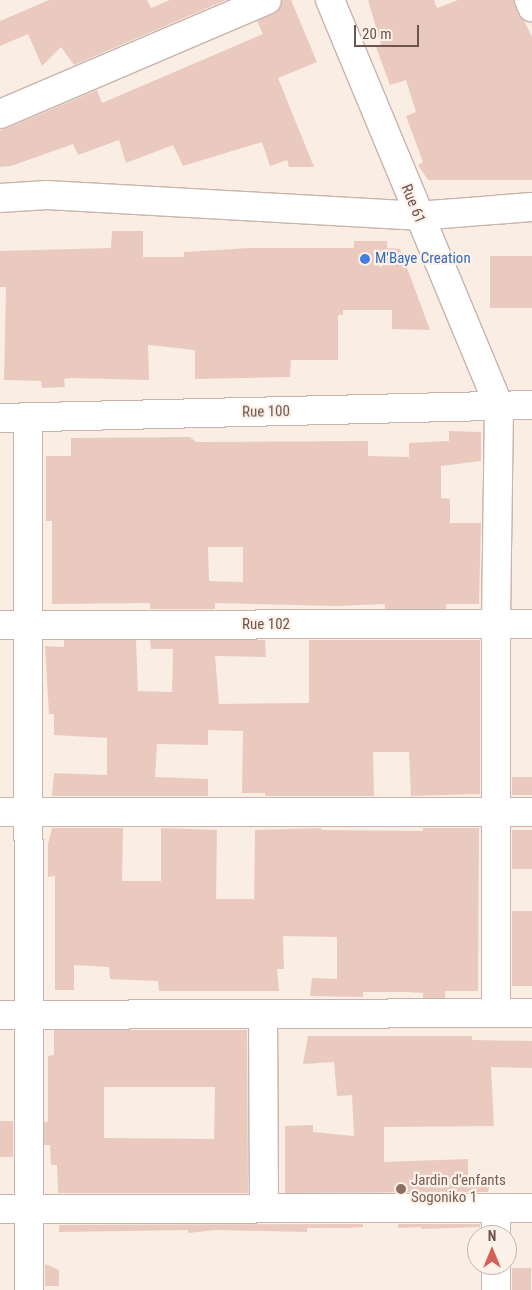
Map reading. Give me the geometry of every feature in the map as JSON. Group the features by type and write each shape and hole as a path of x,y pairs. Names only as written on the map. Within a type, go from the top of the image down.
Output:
{"street":[{"path":"0,114 267,0"},
{"name":"Rue 61","path":"330,0 418,216 500,406"},
{"path":"529,0 532,7"},
{"path":"0,198 47,195 418,216 532,207"},
{"name":"Rue 100","path":"0,418 532,405"},
{"path":"496,1013 496,624 500,406"},
{"path":"28,418 28,1290"},
{"name":"Rue 102","path":"0,625 532,624"},
{"path":"0,812 532,812"},
{"path":"0,1015 532,1013"},
{"path":"263,1014 264,1208"},
{"path":"496,1208 496,1225"},
{"path":"0,1209 532,1208"},
{"path":"496,1275 496,1290"}],"building":[{"path":"49,0 147,0 151,8 170,0 226,0 74,65 61,47 42,66 28,34 0,46 0,21"},
{"path":"282,0 291,0 317,62 278,78 314,167 289,167 287,160 270,166 262,142 183,166 173,145 126,163 119,140 78,155 73,144 11,166 0,167 0,131 97,90 102,103 263,34 257,21 279,10"},
{"path":"368,0 434,0 437,8 458,0 514,0 532,37 532,180 428,180 418,165 423,162 406,116 416,112 406,80 390,85 376,47 381,45"},
{"path":"112,231 143,231 143,257 184,257 184,252 250,248 354,248 354,241 387,241 387,248 400,249 430,330 392,329 392,310 343,310 343,315 338,315 338,360 291,360 290,377 195,379 195,350 148,345 149,380 72,378 64,379 65,387 42,388 41,381 4,380 6,287 0,287 0,251 111,248"},
{"path":"490,256 532,256 532,308 490,308"},
{"path":"449,431 481,432 481,461 441,466 441,498 450,499 450,523 481,523 479,604 446,604 446,609 385,609 385,604 336,606 215,603 215,609 150,609 150,603 52,604 52,521 46,521 46,456 71,456 71,438 190,437 196,442 368,441 368,456 409,457 409,443 449,441","holes":["208,547 243,547 243,582 209,581"]},
{"path":"64,640 136,640 138,691 172,692 173,649 151,649 150,640 265,640 266,657 215,656 219,704 309,703 309,640 480,640 480,794 411,796 409,752 373,752 374,796 265,796 265,793 242,793 243,731 208,730 208,745 157,744 155,777 208,779 208,796 52,796 54,773 107,775 107,738 54,735 54,714 49,714 45,646 64,647"},
{"path":"512,777 532,777 532,795 512,795"},
{"path":"52,828 123,828 122,881 161,881 161,828 217,830 216,899 254,899 255,830 321,828 321,830 423,831 423,828 479,828 478,991 445,991 445,998 423,998 423,993 408,992 363,992 363,997 310,996 312,978 337,979 337,937 283,936 284,969 277,969 279,991 159,991 158,981 110,979 109,967 74,965 74,990 55,990 55,876 48,877 48,844"},
{"path":"512,830 532,830 532,869 512,869"},
{"path":"512,911 532,911 532,986 512,986"},
{"path":"54,1030 247,1030 248,1193 58,1193 57,1165 51,1165 50,1145 44,1145 44,1122 48,1122 48,1056 54,1055","holes":["104,1087 215,1087 214,1139 104,1138"]},
{"path":"308,1036 472,1036 472,1040 532,1041 532,1068 491,1067 494,1126 384,1127 384,1162 468,1159 468,1178 491,1178 488,1192 285,1193 285,1126 313,1125 313,1132 354,1136 352,1095 337,1096 334,1062 303,1064"},
{"path":"0,1121 13,1121 13,1157 0,1157"},
{"path":"363,1224 363,1227 307,1228 307,1232 215,1230 188,1233 188,1230 59,1232 59,1225"},
{"path":"398,1224 480,1224 467,1225 467,1227 398,1228"},
{"path":"45,1264 59,1270 59,1286 45,1286"},
{"path":"517,1268 531,1268 531,1290 512,1290 512,1275 517,1275"}],"place":[{"name":"M'Baye Creation","path":"365,259"},
{"name":"Jardin d'enfants Sogoniko 1","path":"401,1189"}]}
